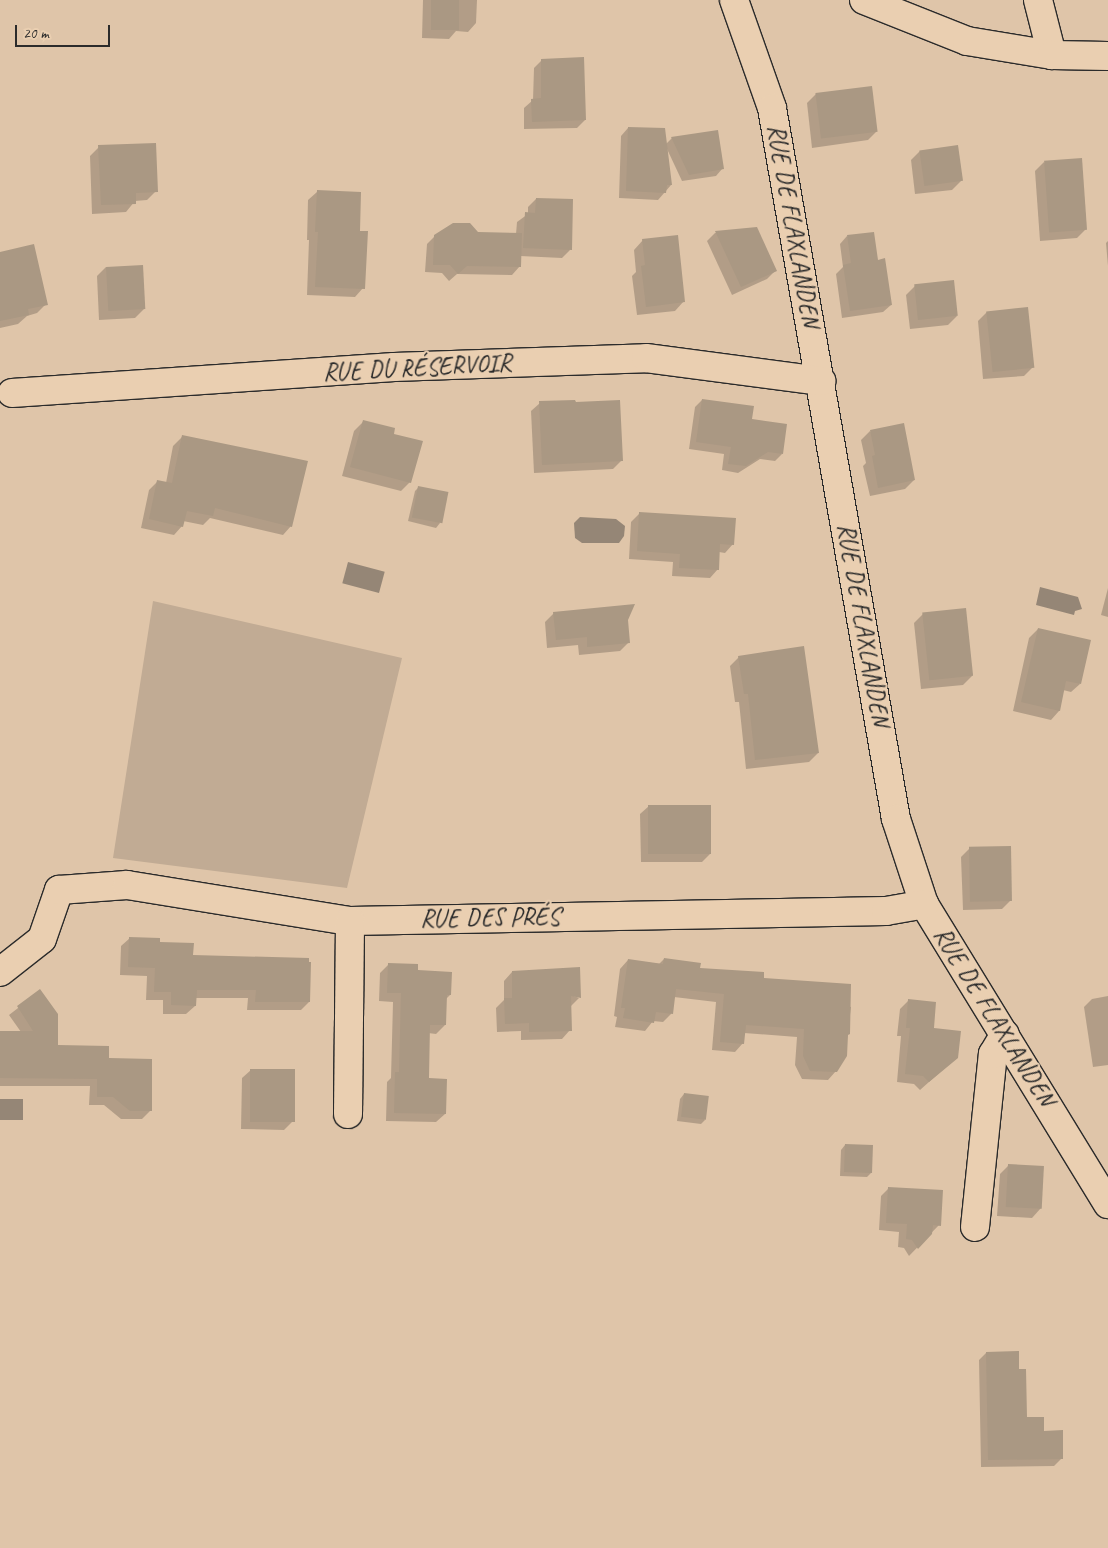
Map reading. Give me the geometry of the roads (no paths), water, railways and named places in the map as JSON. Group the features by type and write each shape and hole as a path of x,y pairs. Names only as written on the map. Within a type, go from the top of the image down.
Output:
{"street":[{"name":"RUE DE FLAXLANDEN","path":"734,0 772,108 896,819 924,904 1108,1204"},
{"path":"864,0 967,41 1052,55 1108,56"},
{"path":"1038,0 1052,55"},
{"name":"RUE DU RÉSERVOIR","path":"12,393 394,367 646,358 821,381"},
{"name":"RUE DES PRÉS","path":"0,972 42,940 59,890 128,885 350,921 886,911 924,904"},
{"path":"348,1114 350,921"},
{"path":"975,1227 993,1054 1005,1034"}]}
